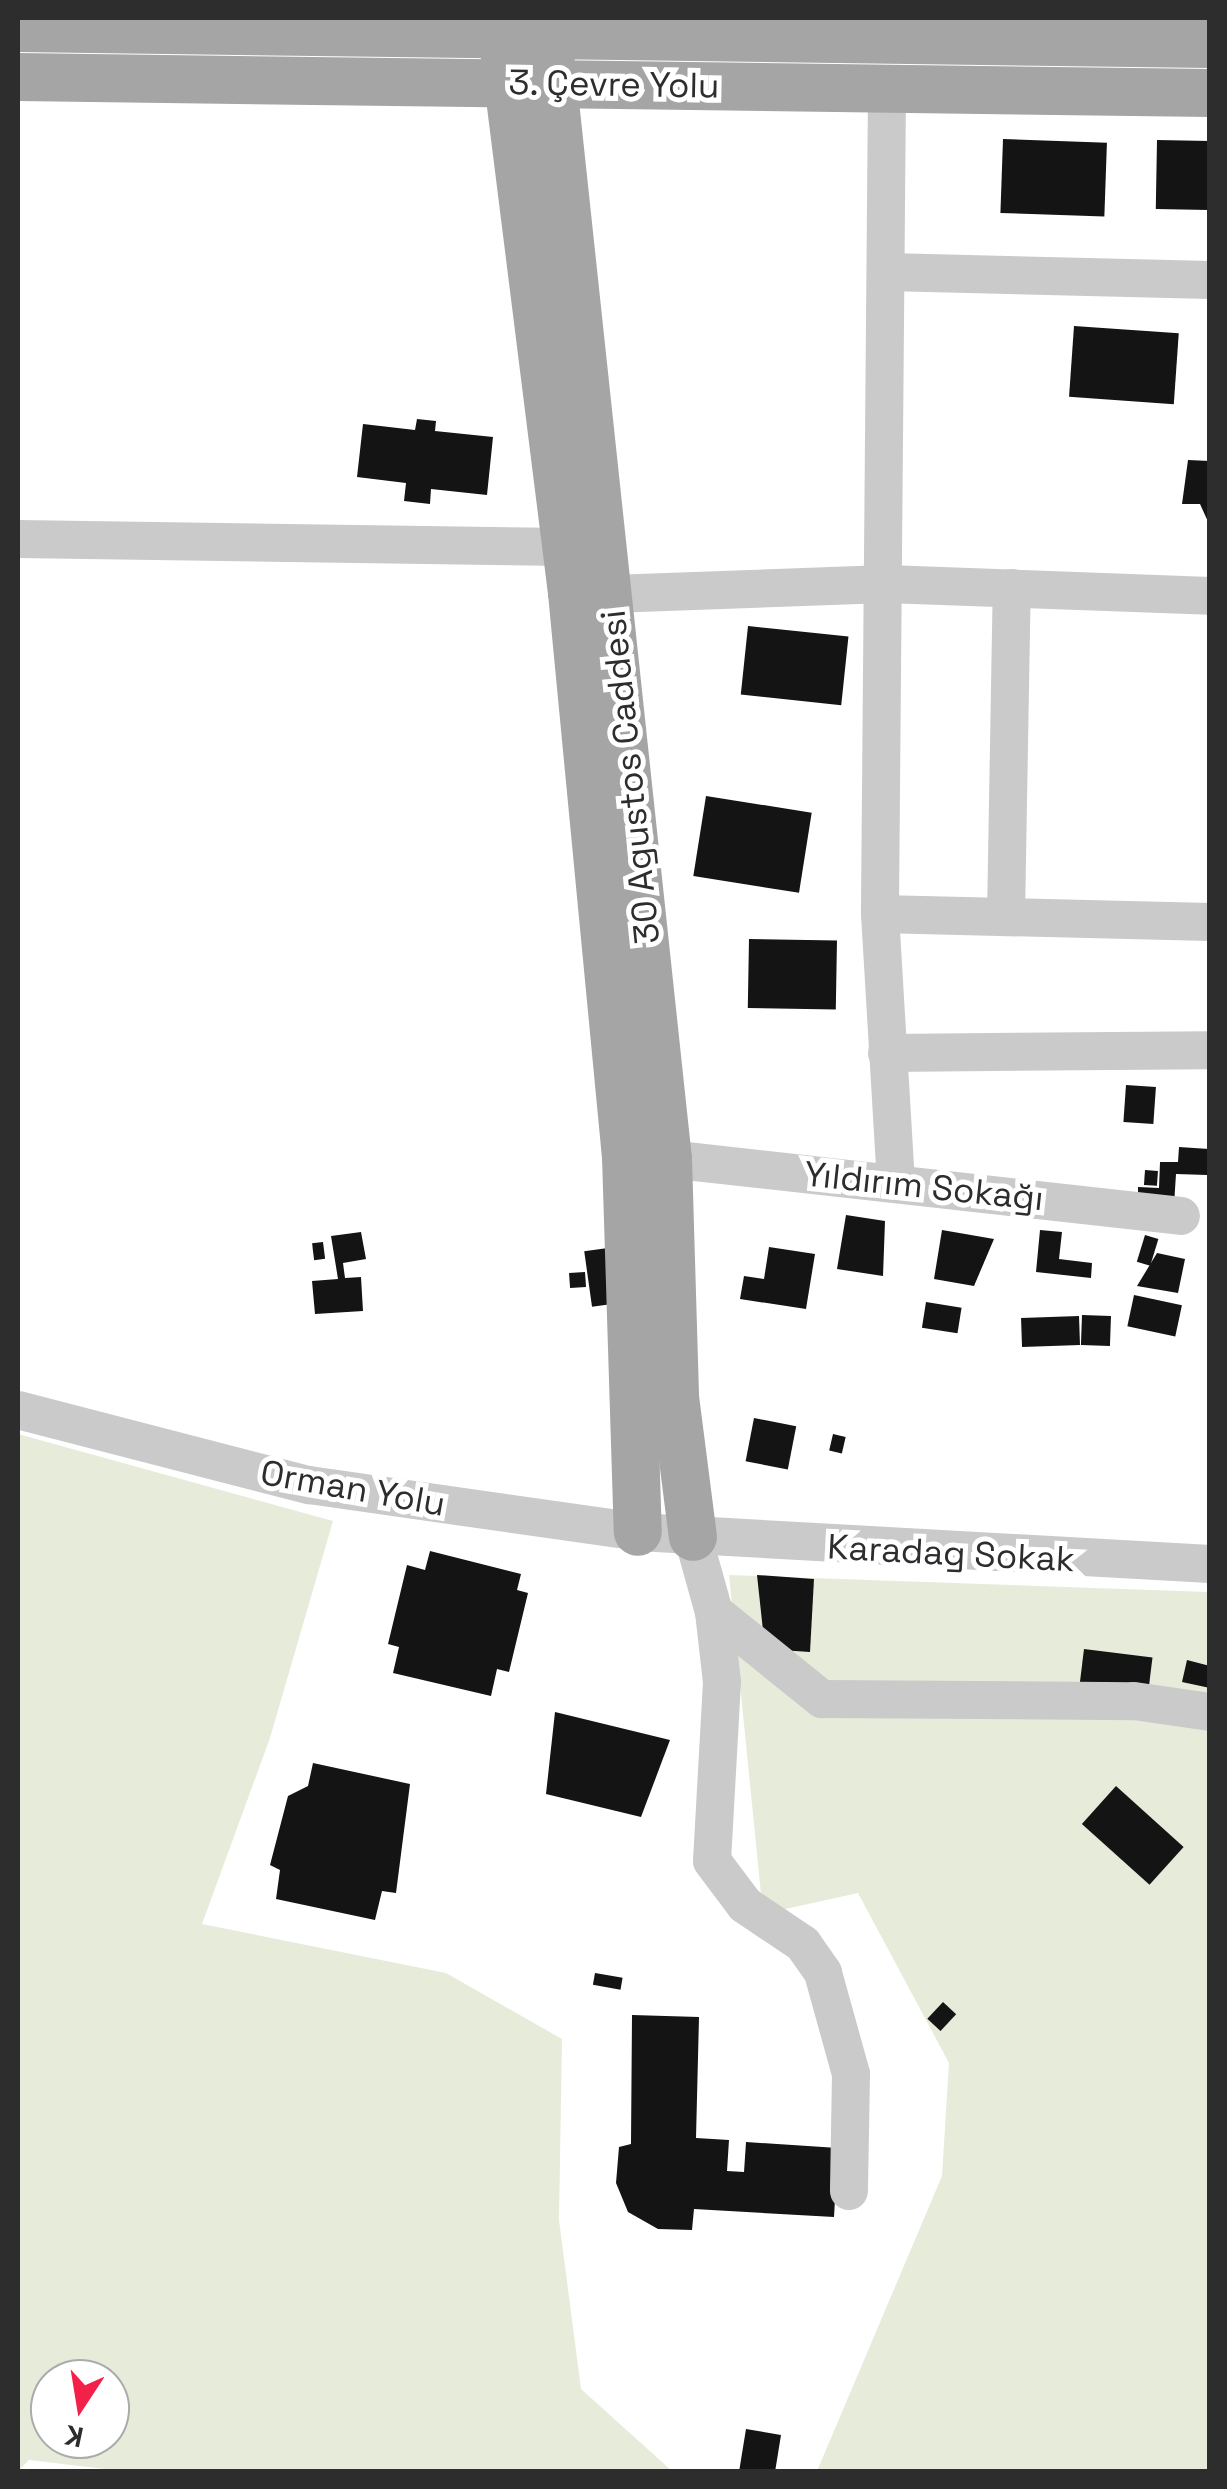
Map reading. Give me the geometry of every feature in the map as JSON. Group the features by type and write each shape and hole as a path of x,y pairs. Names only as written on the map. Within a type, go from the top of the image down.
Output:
{"main road":[{"name":"3. Çevre Yolu","path":"18,28 137,24 524,26 1193,35"},
{"name":"30 Agustos Caddesi","path":"524,26 611,594 668,1158 675,1397 693,1537"},
{"name":"3. Çevre Yolu","path":"18,77 1210,93"},
{"name":"30 Agustos Caddesi","path":"531,83 566,547 626,1158 638,1532"}],"street":[{"path":"887,88 886,584 880,914 896,1182"},
{"path":"887,272 1210,280"},
{"path":"18,539 566,547"},
{"path":"611,594 886,584 1210,596"},
{"path":"1006,917 1012,588"},
{"path":"880,914 1210,922"},
{"path":"888,1053 1210,1050"},
{"name":"Yıldırım Sokağı","path":"668,1158 1180,1216"},
{"name":"Orman Yolu","path":"18,1410 309,1485 693,1537"},
{"path":"693,1537 714,1612 722,1682 712,1861 745,1905 803,1944 823,1972 851,2074 849,2190"},
{"name":"Karadag Sokak","path":"693,1537 1210,1564"},
{"path":"714,1612 822,1699 1134,1701 1210,1712"}],"green space":[{"path":"18,1434 333,1521 270,1738 202,1924 446,1973 562,2039 559,2220 581,2389 672,2471 130,2472 29,2460 18,2471"},
{"path":"729,1575 1209,1592 1209,2471 817,2471 942,2176 949,2063 858,1893 763,1914"}],"building":[{"path":"1003,139 1107,143 1104,217 1000,213"},
{"path":"1157,140 1210,141 1209,210 1156,209"},
{"path":"1074,326 1179,333 1174,404 1069,397"},
{"path":"417,419 436,421 435,431 493,437 487,495 431,489 430,504 404,501 406,483 357,477 363,424 415,430"},
{"path":"1188,460 1210,461 1210,526 1200,504 1182,504"},
{"path":"748,626 848,637 841,705 741,695"},
{"path":"706,796 812,813 799,893 693,876"},
{"path":"749,939 837,941 836,1010 748,1008"},
{"path":"1126,1085 1156,1087 1153,1124 1123,1122"},
{"path":"1179,1147 1209,1149 1207,1175 1176,1174 1174,1205 1138,1204 1138,1187 1159,1188 1160,1162 1178,1162"},
{"path":"1145,1170 1158,1171 1157,1186 1144,1185"},
{"path":"846,1215 885,1221 883,1276 837,1269"},
{"path":"942,1230 994,1239 974,1286 934,1279"},
{"path":"1040,1230 1062,1232 1059,1259 1092,1263 1091,1278 1036,1272"},
{"path":"361,1232 366,1259 343,1263 345,1278 361,1277 363,1311 315,1314 312,1281 338,1279 331,1236"},
{"path":"1145,1235 1158,1239 1150,1266 1137,1262"},
{"path":"323,1242 325,1259 314,1260 312,1243"},
{"path":"769,1247 815,1254 806,1309 740,1299 744,1276 764,1279"},
{"path":"608,1248 616,1303 592,1307 584,1251"},
{"path":"1157,1253 1185,1259 1178,1293 1137,1286"},
{"path":"585,1272 586,1287 570,1288 569,1273"},
{"path":"1134,1295 1182,1305 1175,1336 1127,1326"},
{"path":"926,1302 962,1308 957,1333 922,1328"},
{"path":"1082,1315 1111,1316 1110,1346 1081,1345"},
{"path":"1079,1316 1080,1345 1022,1347 1021,1318"},
{"path":"754,1418 796,1426 788,1469 746,1461"},
{"path":"833,1434 846,1437 842,1453 829,1451"},
{"path":"430,1551 521,1574 517,1590 528,1593 509,1672 497,1669 491,1696 393,1673 399,1647 388,1644 407,1565 425,1570"},
{"path":"757,1575 814,1579 810,1652 765,1649"},
{"path":"1084,1649 1152,1657 1148,1694 1079,1686"},
{"path":"1187,1660 1210,1666 1210,1688 1182,1682"},
{"path":"555,1712 670,1740 641,1817 546,1794"},
{"path":"313,1763 410,1784 396,1893 382,1891 375,1920 276,1899 280,1870 270,1865 288,1796 308,1786"},
{"path":"1116,1786 1184,1847 1150,1885 1082,1824"},
{"path":"595,1973 623,1978 620,1990 593,1985"},
{"path":"943,2002 956,2014 940,2031 927,2019"},
{"path":"632,2015 699,2017 696,2138 729,2140 727,2171 744,2172 746,2142 838,2148 834,2217 694,2209 692,2230 658,2229 628,2212 616,2183 619,2147 631,2144"},
{"path":"746,2429 781,2435 775,2472 739,2472"}]}
